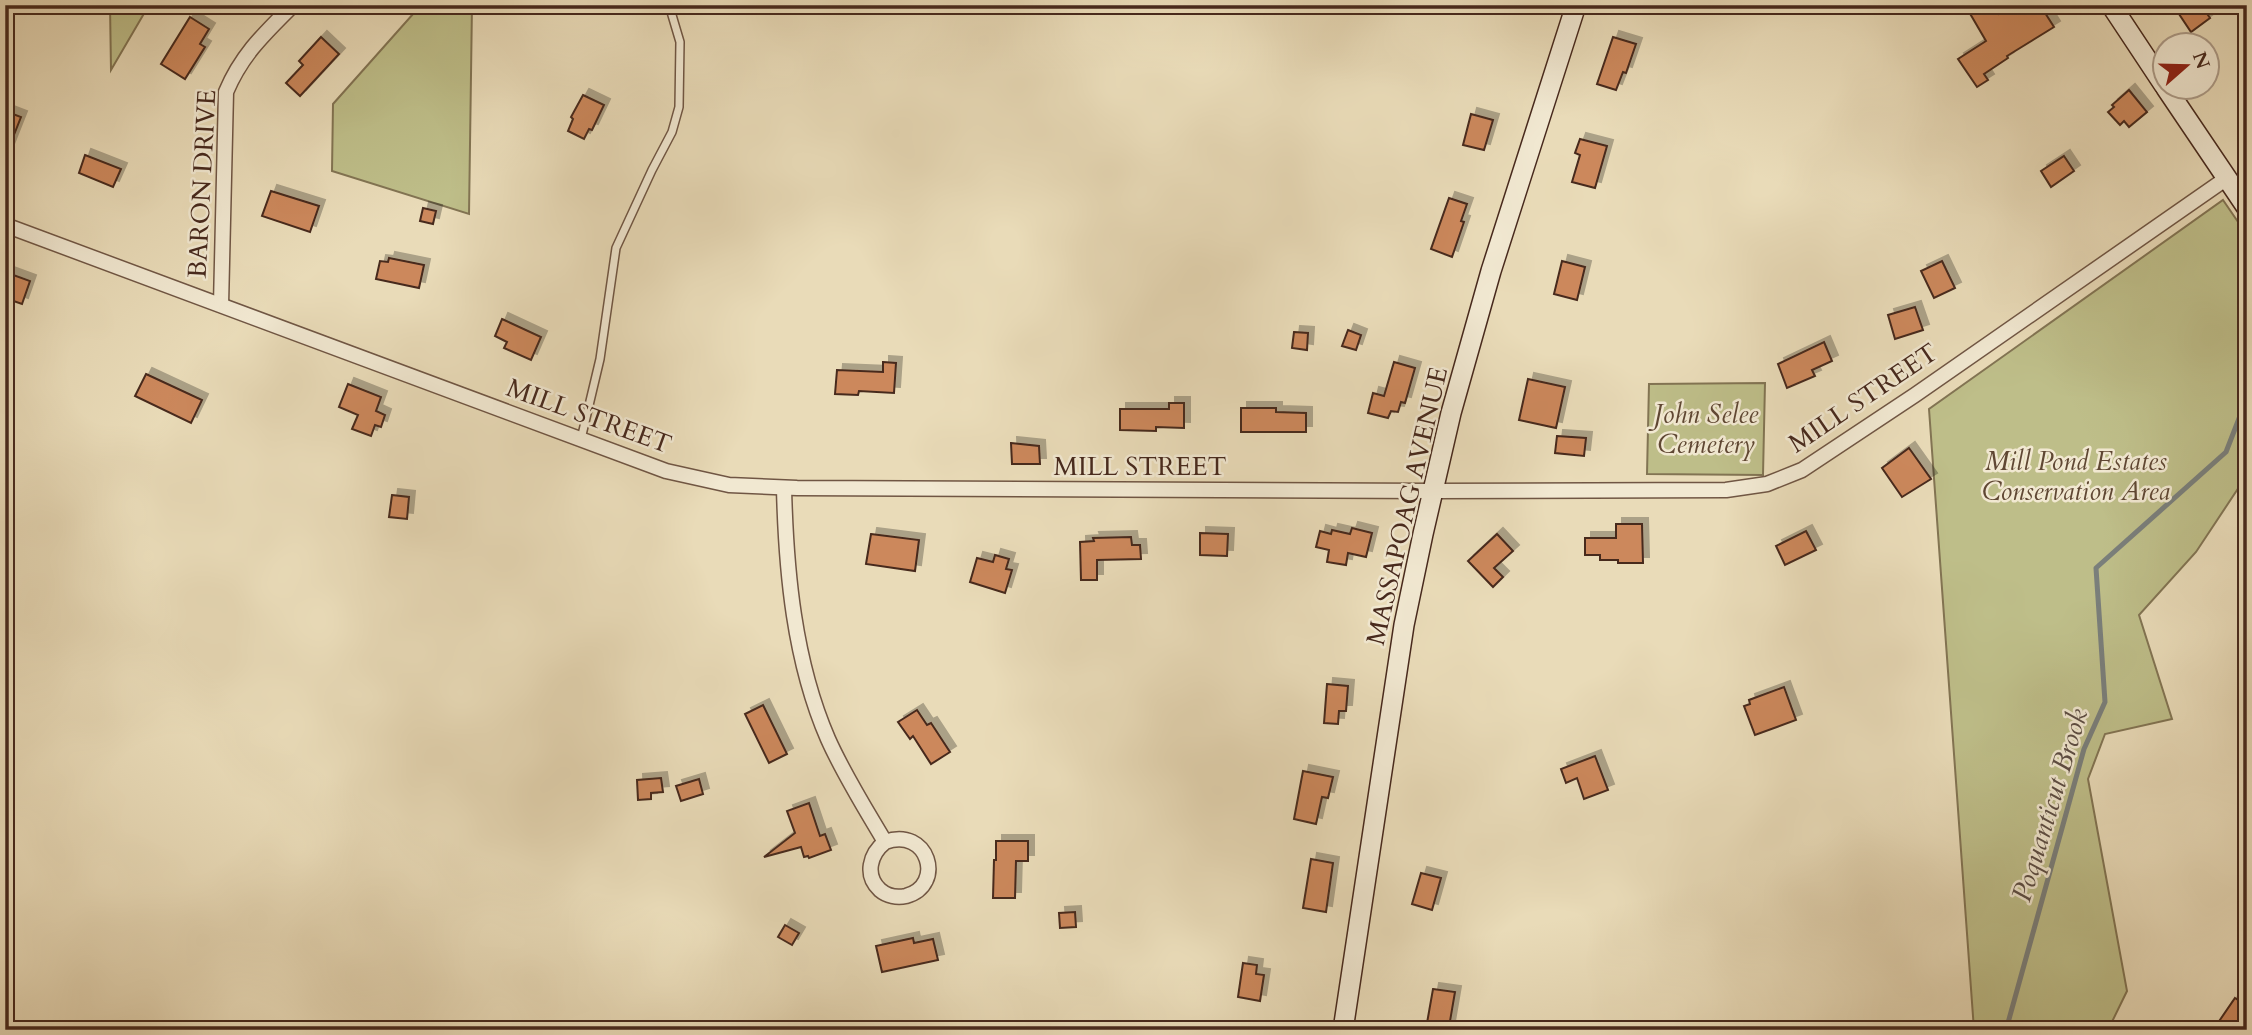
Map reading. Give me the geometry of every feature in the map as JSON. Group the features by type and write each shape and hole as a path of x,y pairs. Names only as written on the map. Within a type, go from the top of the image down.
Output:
{"main road":[{"name":"MASSAPOAG AVENUE","path":"1343,1030 1404,625 1433,491 1451,413 1491,271 1576,5"},
{"path":"2111,5 2150,64"},
{"path":"2176,102 2247,208"}],"street":[{"name":"BARON DRIVE","path":"221,305 226,92 235,71 252,46 293,5"},
{"name":"MILL STREET","path":"5,225 666,471 729,485 784,488 1433,491 1726,489 1767,484 1802,470 2227,178"},
{"path":"784,488 785,540 791,595 815,704 845,774 885,842"},
{"path":"903,838 912,841 926,855 928,874 918,890 900,897 881,891 875,884 870,866 872,856 885,842 903,838"}],"lane":[{"path":"580,440 600,359 616,248 672,132 679,107 680,42 669,5"}],"green space":[{"path":"110,5 149,5 111,70"},
{"path":"421,5 472,5 469,214 332,171 333,104"},
{"name":"Mill Pond Estates Conservation Area","path":"2223,200 2247,235 2247,475 2196,552 2139,615 2172,719 2105,734 2088,779 2127,991 2108,1030 1974,1030 1929,409"},
{"name":"John Selee Cemetery","path":"1765,383 1763,475 1647,474 1649,384"}],"building":[{"path":"1965,5 1993,5 1999,14 2013,5 2016,10 2024,5 2040,5 2054,27 2007,56 2008,58 1984,74 1988,80 1977,87 1958,59 1986,41"},
{"path":"2173,5 2201,5 2210,18 2191,32"},
{"path":"190,17 209,29 200,44 205,47 185,79 161,64"},
{"path":"321,37 339,54 300,96 286,83 303,65 299,61"},
{"path":"1613,37 1636,44 1626,73 1623,72 1616,90 1597,84"},
{"path":"2129,90 2147,112 2129,127 2124,121 2120,125 2108,112"},
{"path":"583,95 604,105 592,130 589,129 584,139 568,131 573,119 571,117"},
{"path":"5,111 21,117 6,155 5,154"},
{"path":"1471,114 1493,120 1484,150 1463,145"},
{"path":"1580,139 1607,146 1595,188 1572,182 1580,155 1575,153"},
{"path":"85,155 121,169 113,187 79,173"},
{"path":"2064,156 2074,171 2051,187 2041,171"},
{"path":"271,191 319,206 310,232 262,216"},
{"path":"1449,198 1467,204 1452,257 1431,249"},
{"path":"423,208 436,211 433,224 420,221"},
{"path":"389,258 424,265 419,288 376,279 380,261 388,262"},
{"path":"1562,261 1585,267 1577,300 1554,294"},
{"path":"1942,261 1955,288 1934,298 1921,271"},
{"path":"5,272 30,281 22,304 5,298"},
{"path":"1915,307 1923,330 1895,339 1888,315"},
{"path":"502,319 541,337 531,360 504,348 507,342 495,336"},
{"path":"1348,330 1361,335 1356,350 1342,346"},
{"path":"1294,332 1308,333 1307,350 1292,348"},
{"path":"1824,342 1832,361 1812,370 1815,376 1787,388 1778,364"},
{"path":"883,362 896,363 894,393 859,391 858,395 835,394 837,370 883,372"},
{"path":"1394,362 1415,368 1405,403 1401,402 1398,412 1391,411 1388,418 1368,413 1373,393 1384,396"},
{"path":"146,374 202,400 191,423 135,396"},
{"path":"1528,379 1565,387 1556,428 1519,420"},
{"path":"348,384 381,397 376,411 385,415 381,427 375,425 371,436 352,429 358,415 339,407"},
{"path":"1169,403 1184,403 1184,428 1156,427 1156,431 1120,430 1120,409 1169,409"},
{"path":"1241,408 1276,408 1276,412 1306,413 1306,432 1241,432"},
{"path":"1557,436 1586,438 1584,456 1555,453"},
{"path":"1011,443 1039,446 1040,464 1012,464"},
{"path":"1909,448 1931,479 1902,497 1882,468"},
{"path":"392,495 409,497 407,519 389,517"},
{"path":"1616,524 1642,524 1643,563 1618,563 1618,560 1600,560 1600,555 1585,555 1585,538 1616,538"},
{"path":"1352,528 1372,533 1366,557 1348,553 1346,565 1327,562 1329,550 1316,547 1320,531 1331,534 1332,530 1350,534"},
{"path":"1806,531 1816,550 1785,565 1776,546"},
{"path":"1200,533 1228,534 1227,556 1200,555"},
{"path":"871,534 919,540 915,571 866,564"},
{"path":"1497,534 1513,551 1494,568 1503,577 1493,587 1468,561"},
{"path":"1131,537 1132,545 1140,545 1141,559 1097,560 1097,580 1081,580 1080,542 1094,541 1093,538"},
{"path":"995,555 1009,559 1006,569 1012,570 1005,593 970,582 977,558 993,562"},
{"path":"1327,684 1348,686 1346,711 1339,711 1338,724 1324,723"},
{"path":"1784,687 1796,720 1755,735 1744,706 1750,704 1749,700"},
{"path":"763,705 787,754 769,763 745,714"},
{"path":"917,710 927,725 931,723 950,752 931,764 913,736 910,739 898,722"},
{"path":"1595,756 1608,790 1584,799 1577,778 1566,783 1561,769"},
{"path":"1303,771 1333,777 1328,798 1322,797 1316,824 1294,819"},
{"path":"661,778 663,792 651,793 651,799 638,800 637,780"},
{"path":"699,779 703,794 681,801 676,786"},
{"path":"809,803 820,836 825,834 831,850 809,858 804,857 801,847 764,857 795,833 787,811"},
{"path":"996,841 1028,841 1028,861 1016,861 1015,898 993,898"},
{"path":"1311,859 1333,863 1326,912 1303,908"},
{"path":"1421,873 1441,878 1432,910 1412,904"},
{"path":"1075,912 1076,927 1060,928 1059,913"},
{"path":"785,925 799,933 792,945 778,937"},
{"path":"913,938 914,943 933,939 938,960 882,972 876,946"},
{"path":"1243,963 1257,965 1256,974 1264,975 1260,1001 1238,997"},
{"path":"1433,989 1455,992 1449,1027 1427,1023"},
{"path":"2235,998 2247,1006 2247,1030 2213,1030"}],"waterway":[{"name":"Poquanticut Brook","path":"2006,1030 2084,749 2105,702 2096,568 2226,452 2247,398"}]}
